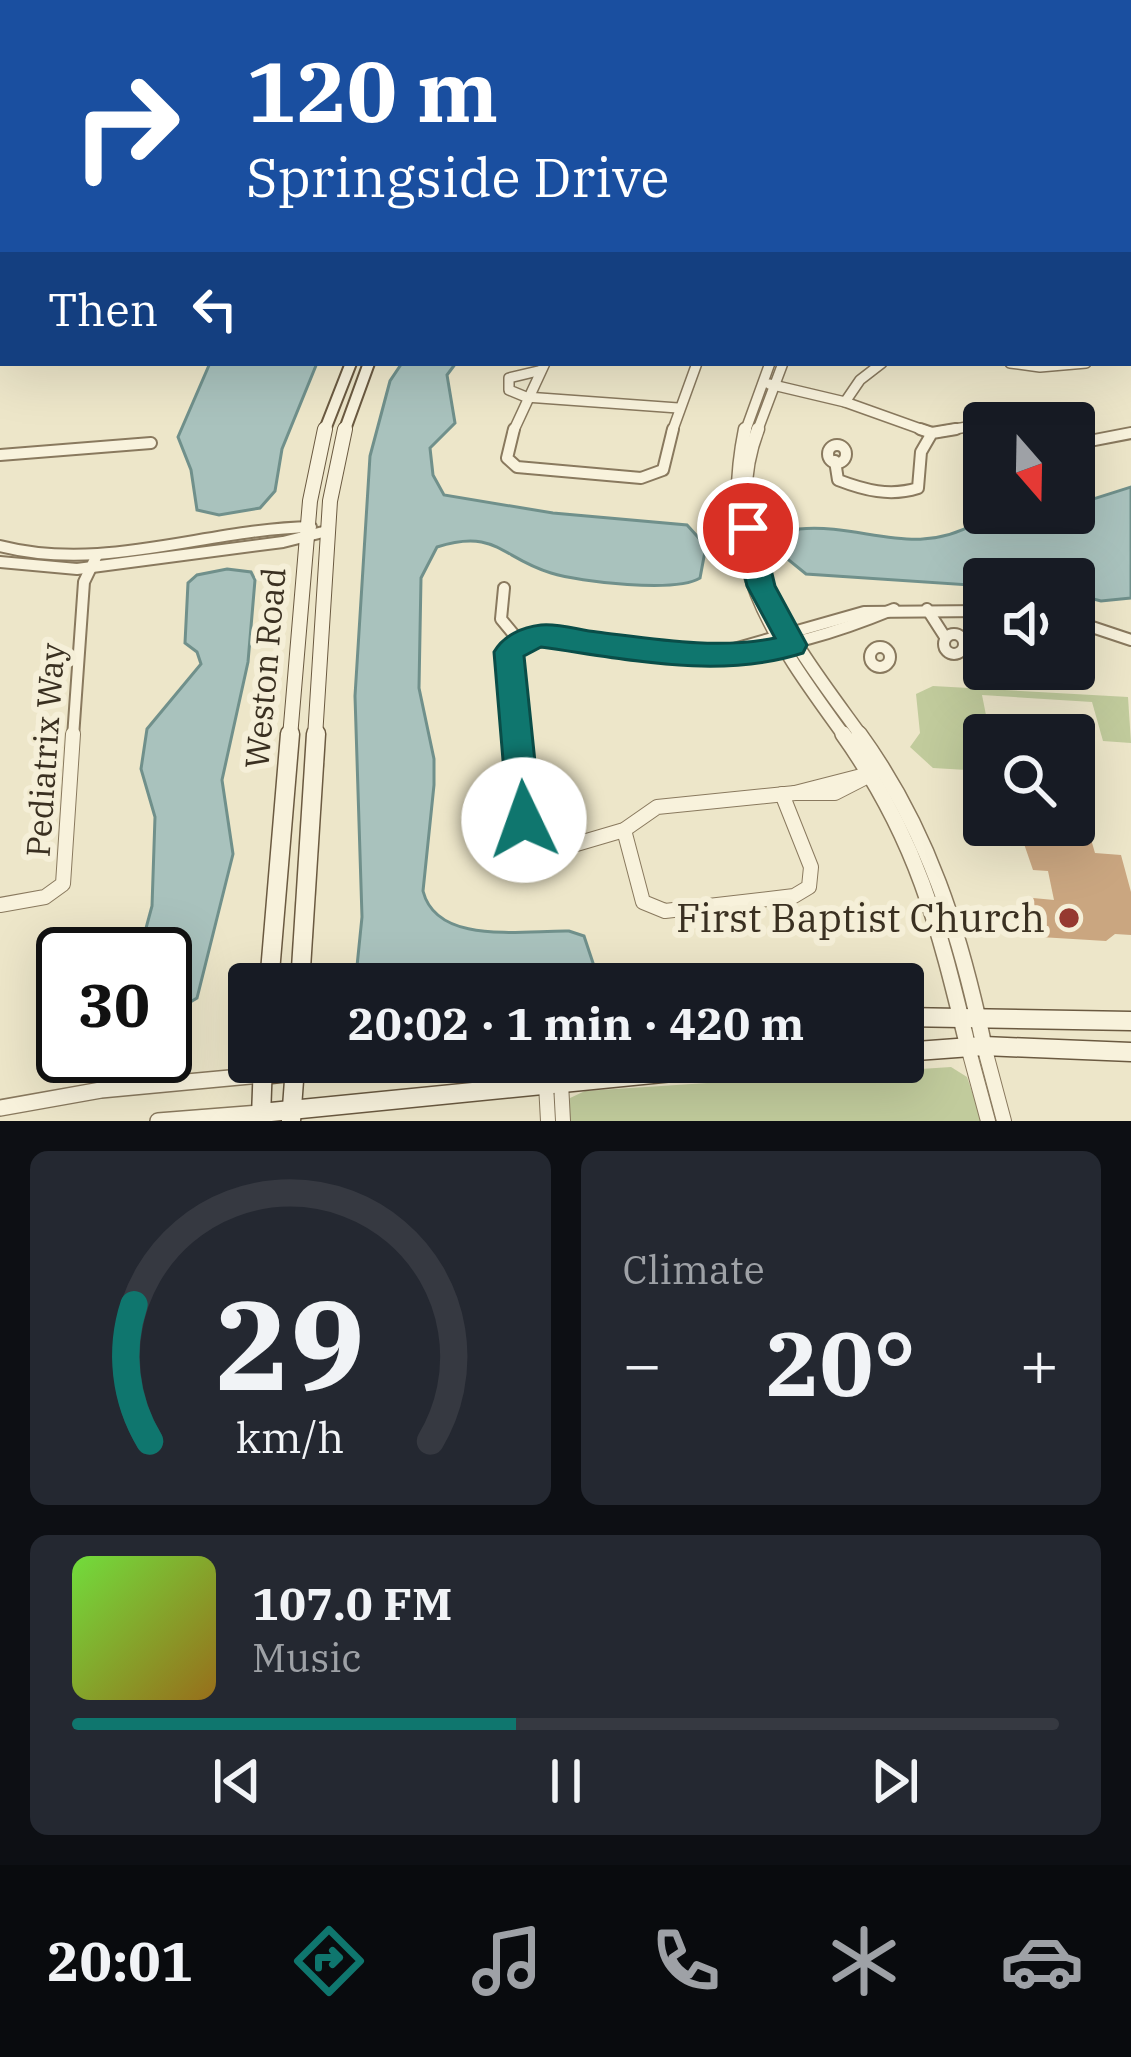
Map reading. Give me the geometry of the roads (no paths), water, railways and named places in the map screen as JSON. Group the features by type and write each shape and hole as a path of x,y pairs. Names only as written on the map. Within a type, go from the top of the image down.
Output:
{"main road":[{"name":"Weston Road","path":"271,963 306,533 320,446 349,366"},
{"name":"Weston Road","path":"301,963 327,531 340,440 368,366"},
{"path":"924,1017 1131,1021"},
{"path":"924,1051 976,1047 1131,1052"},
{"path":"262,1083 261,1117 554,1083"},
{"path":"292,1116 294,1083"}],"street":[{"path":"541,367 507,447 507,458 517,467 652,478 663,470 678,408 697,366"},
{"path":"769,366 740,459 735,529 749,587 783,642 879,771 924,880 969,1016 988,1121"},
{"path":"766,383 780,366"},
{"path":"845,402 860,380 878,366"},
{"path":"541,367 506,381 509,391 526,398 678,408"},
{"path":"766,383 845,402 932,433 963,428"},
{"path":"835,460 838,480 893,493 911,491 920,483 921,452 932,433"},
{"path":"1095,440 1131,433"},
{"path":"0,455 151,443"},
{"path":"0,546 68,558 327,531"},
{"path":"0,562 40,570 88,569 306,533"},
{"name":"Pediatrix Way","path":"0,905 45,897 63,884 88,569 97,555"},
{"path":"504,587 498,618 505,632 520,642"},
{"path":"879,771 833,794 657,807 624,830 573,845 538,837 524,820 508,652 520,642 541,636 671,653 718,654 783,642 894,609 963,610"},
{"path":"927,609 945,637"},
{"path":"850,621 873,650"},
{"path":"1095,628 1131,640"},
{"path":"624,830 644,902 665,911 794,896 809,887 811,867 788,794"},
{"path":"976,1047 1004,1121"},
{"path":"0,1108 228,1073"},
{"path":"548,1121 554,1083"},
{"path":"554,1083 563,1121"},
{"path":"158,1121 261,1117"}],"water":[{"path":"209,366 316,366 282,449 275,491 260,508 219,515 197,510 191,470 178,437"},
{"path":"400,366 454,366 447,375 455,423 430,448 433,475 444,495 553,513 687,525 706,546 700,578 671,585 565,576 473,541 437,547 421,578 419,688 434,759 423,891 431,908 463,928 569,931 584,936 593,963 357,963 362,917 355,696 370,456 390,381"},
{"path":"1131,487 1131,598 1095,599 1095,558 963,558 963,585 806,574 785,557 783,549 799,529 910,539 963,529 963,534 1095,534 1095,498"},
{"path":"227,569 251,572 255,580 248,662 222,780 233,854 197,998 192,1001 192,927 146,927 152,906 155,817 141,769 147,729 201,664 197,652 185,643 188,583 197,575"}],"place":[{"name":"First Baptist Church","path":"1069,918"}]}
